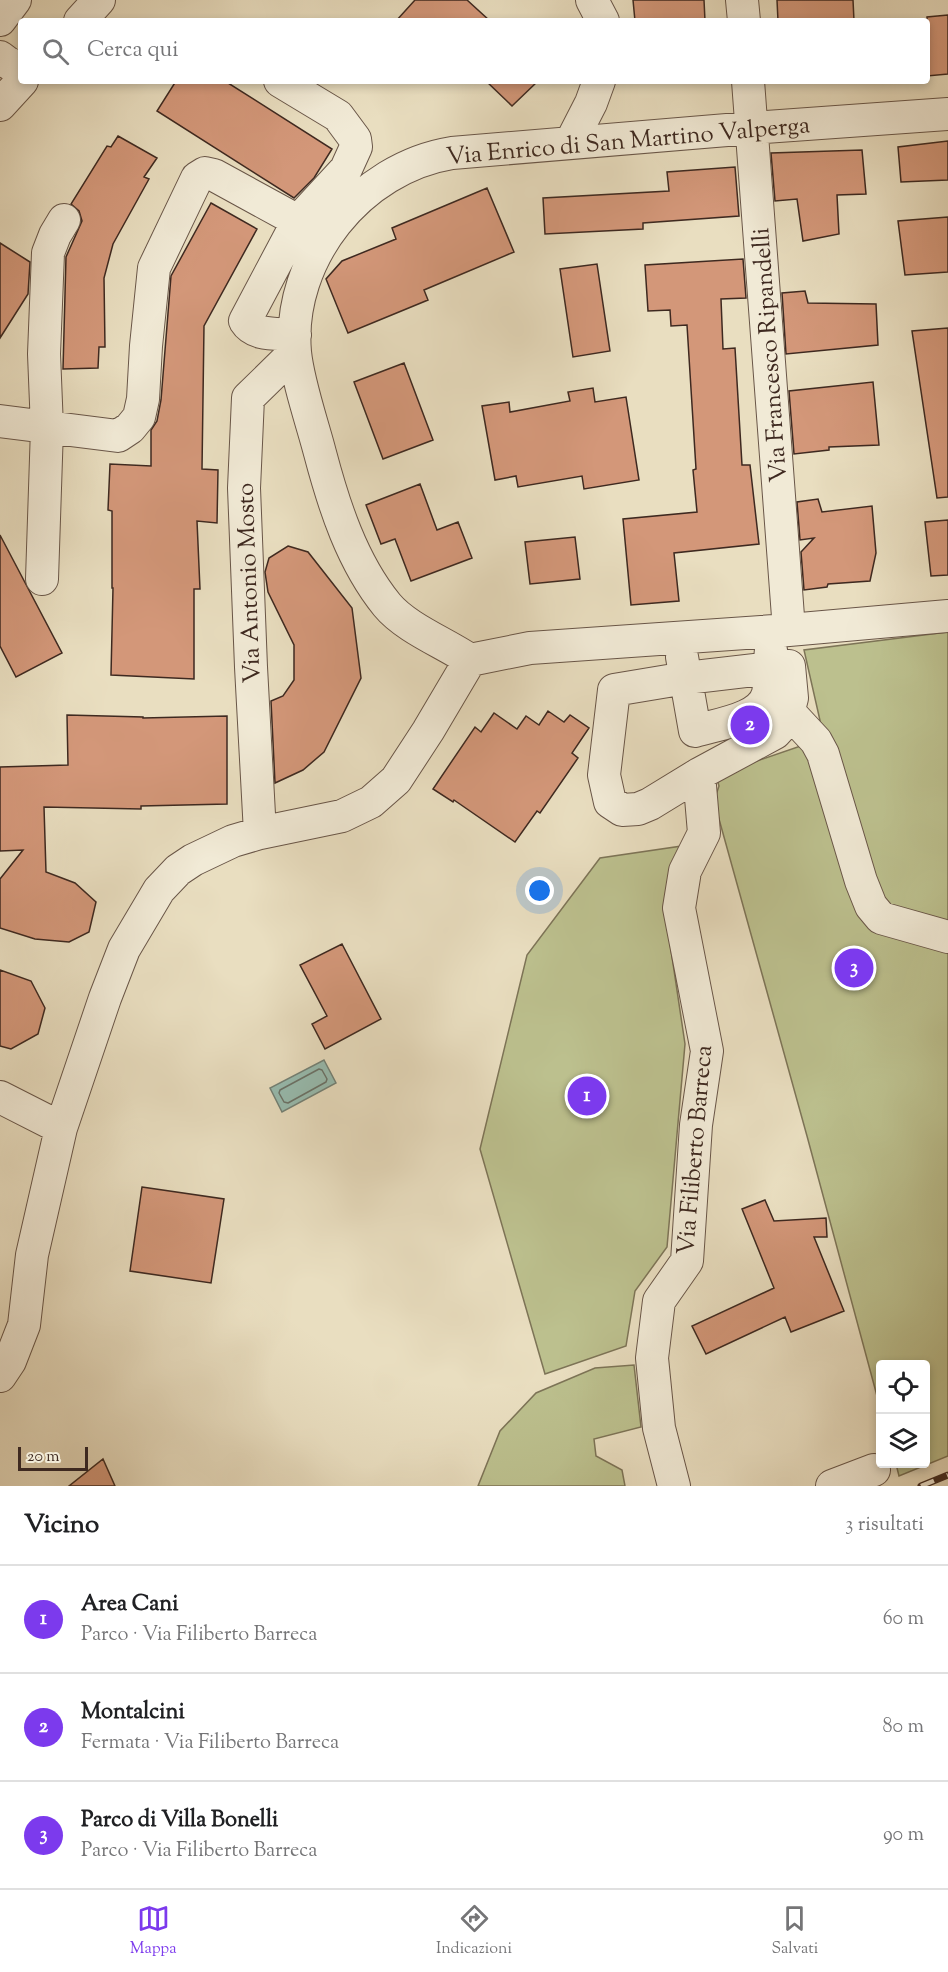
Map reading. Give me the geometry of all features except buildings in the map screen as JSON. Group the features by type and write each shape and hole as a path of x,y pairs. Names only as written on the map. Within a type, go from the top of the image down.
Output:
{"street":[{"path":"0,20 15,0"},
{"path":"68,0 78,18"},
{"path":"83,18 99,0"},
{"path":"592,0 601,18"},
{"path":"742,0 744,18"},
{"path":"0,57 18,67"},
{"path":"0,105 19,84"},
{"path":"285,84 338,116 356,139 356,147 346,169 298,221 245,321 255,332 295,344"},
{"path":"572,142 598,84"},
{"name":"Via Francesco Ripandelli","path":"686,678 695,730 746,716 760,709 769,692 769,668 781,630 748,84"},
{"name":"Via Enrico di San Martino Valperga","path":"470,660 406,622 389,607 364,570 351,545 327,479 295,344 303,288 316,253 341,215 372,188 403,169 442,154 948,114"},
{"path":"0,421 118,436 130,428 139,417 143,399 154,268 197,178 205,173 214,175 298,221"},
{"path":"42,579 47,428 44,354 48,253 55,234 64,220"},
{"name":"Via Antonio Mosto","path":"260,833 250,668 244,488 248,398 295,344"},
{"path":"0,1376 10,1361 24,1325 32,1255 61,1128 105,998 124,949 159,890 178,870 232,841 342,816 372,802 396,780 470,660 530,648 948,616"},
{"path":"679,638 686,678"},
{"path":"789,666 792,698 786,721 776,733 638,809 622,810 610,802 604,775 614,690 769,668 789,666"},
{"path":"789,712 816,741 823,754 861,881 875,914 880,918 948,937"},
{"name":"Via Filiberto Barreca","path":"673,1483 659,1428 652,1358 659,1301 687,1261 696,1125 707,1051 679,908 685,871 704,833 699,774"},
{"path":"0,1097 61,1128"},
{"path":"832,1486 874,1470"}],"green space":[{"path":"948,632 948,1456 930,1463 930,1360 876,1360 876,1392 714,801 719,786 716,775 824,738 804,650"},
{"path":"682,846 664,903 685,1044 667,1247 635,1291 626,1346 545,1374 480,1149 527,955 600,858"},
{"path":"634,1365 641,1427 594,1439 596,1456 622,1470 625,1486 478,1486 500,1431 536,1393 595,1368"},
{"path":"897,1468 919,1468 899,1476"}],"water":[{"path":"324,1060 336,1083 282,1112 270,1088"}],"railway":[{"path":"921,1486 948,1475"}],"place":[{"name":"Montalcini","path":"750,725"},
{"name":"Parco di Villa Bonelli","path":"854,968"},
{"name":"Area Cani","path":"587,1096"}]}
